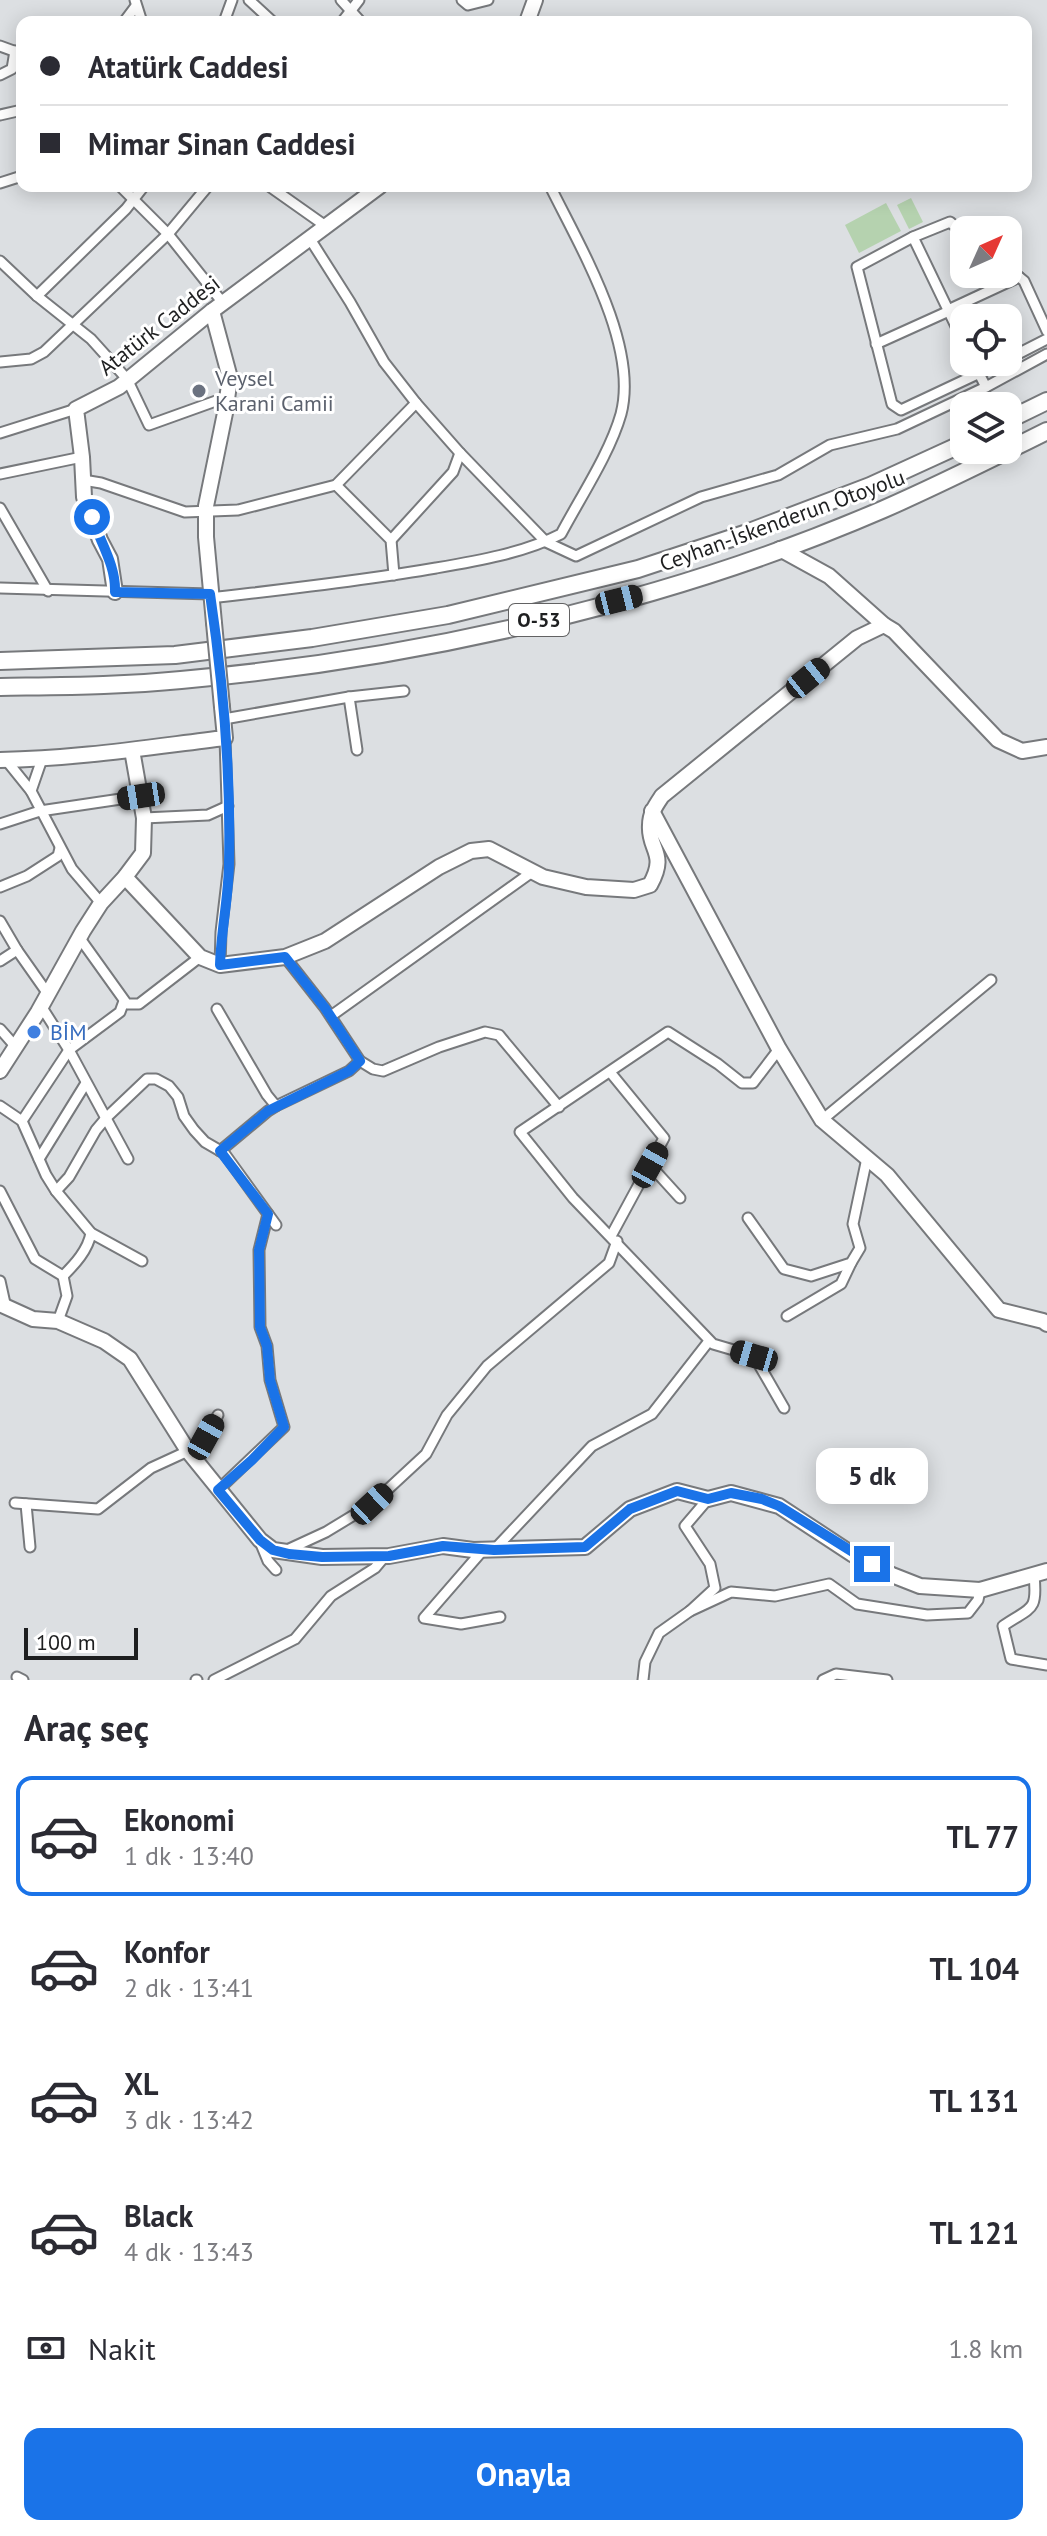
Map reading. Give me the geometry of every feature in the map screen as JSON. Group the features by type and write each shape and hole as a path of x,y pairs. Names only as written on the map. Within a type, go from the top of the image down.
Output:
{"highway":[{"path":"1022,413 1047,401"},
{"name":"Ceyhan-İskenderun Otoyolu","path":"0,687 179,681 318,664 440,643 646,594 780,549 882,510 1047,431"},
{"name":"Ceyhan-İskenderun Otoyolu","path":"0,661 175,655 312,638 448,615 638,569 744,534 870,486 950,449"}],"street":[{"path":"249,0 266,16"},
{"path":"341,0 356,16"},
{"path":"347,16 359,0"},
{"path":"462,0 468,5 488,0"},
{"path":"0,75 12,69 16,58"},
{"path":"127,192 168,234 218,307 230,378 206,512 228,806 229,864 220,965"},
{"path":"37,296 140,192"},
{"path":"0,362 31,359 44,352 168,234 203,192"},
{"path":"277,192 327,227"},
{"name":"Atatürk Caddesi","path":"76,409 119,387 218,307 372,192"},
{"path":"0,588 211,596 394,575 473,561 546,542 561,534 608,445 621,413 623,356 608,308 553,192"},
{"path":"950,222 913,237 857,267 892,404 901,410 975,376"},
{"path":"913,237 950,315"},
{"path":"310,239 384,362 416,403 546,542 576,556 701,497 778,475 830,445 897,429 1047,354"},
{"path":"2,265 91,339 127,379 149,425 227,397"},
{"path":"1022,279 1047,331"},
{"path":"876,344 996,288"},
{"path":"1022,352 1047,339"},
{"path":"980,376 986,387"},
{"path":"83,480 101,483 185,512 238,510 336,485 416,403"},
{"path":"0,433 76,409 84,497 110,559 115,592"},
{"path":"391,540 453,472 460,453"},
{"path":"0,474 82,457"},
{"path":"336,485 391,540 394,575"},
{"path":"0,508 48,591"},
{"path":"780,549 829,576 894,631 998,740 1022,751 1047,747"},
{"path":"125,877 200,957 220,965 285,957 325,941 439,867 471,851 489,849 543,877 586,887 634,890 650,885 657,873 658,852 649,828 652,811 662,796 857,638 884,625"},
{"path":"223,713 404,691"},
{"path":"349,697 357,750"},
{"path":"3,760 42,759 225,738"},
{"path":"0,1071 101,903 143,853 144,818 132,750"},
{"path":"31,791 42,759"},
{"path":"3,760 31,791 72,869 101,903"},
{"path":"0,824 40,811 141,796"},
{"path":"144,818 208,815 228,806"},
{"path":"652,811 779,1049 822,1120 887,1175 999,1310 1047,1324"},
{"path":"0,887 27,876 58,856 60,848"},
{"path":"331,1016 532,872"},
{"path":"0,921 128,1159"},
{"path":"79,937 127,1004 139,1004 200,957"},
{"path":"0,961 17,950"},
{"path":"285,957 331,1016 360,1061 373,1069 383,1071 439,1047 485,1032 499,1035 559,1107"},
{"path":"822,1120 991,980"},
{"path":"22,1121 69,1050 120,1012 124,1001"},
{"path":"217,1009 276,1106"},
{"path":"0,1029 15,1046"},
{"path":"779,1049 753,1083 742,1083 668,1032 520,1132 573,1198 709,1341 754,1356 784,1408"},
{"path":"220,1151 276,1106 349,1071 360,1061"},
{"path":"282,1552 326,1532 372,1504 426,1454 447,1415 487,1366 609,1263 614,1239 664,1138 610,1072"},
{"path":"56,1191 69,1177 107,1117 147,1079 156,1079 169,1086 194,1130 205,1142 220,1151 276,1225"},
{"path":"39,1159 86,1083"},
{"path":"0,1106 22,1121 56,1191 91,1233 142,1261"},
{"path":"787,1316 841,1284 860,1248 853,1224 867,1158"},
{"path":"650,1165 680,1198"},
{"path":"0,1191 35,1259 63,1276 67,1296 58,1321"},
{"path":"218,1490 284,1427 270,1380 267,1346 260,1327 259,1250 268,1214"},
{"path":"748,1218 784,1269 811,1276 851,1263"},
{"path":"63,1276 77,1262 91,1233"},
{"path":"0,1281 3,1306 33,1319 58,1321 104,1341 130,1359 191,1455 260,1540 273,1550 322,1557 385,1556 443,1546 488,1550 585,1547 630,1509 677,1491 708,1499 731,1493 779,1506 852,1554 920,1586 980,1590 1040,1573 1033,1605 1003,1626 1011,1659 1047,1665"},
{"path":"500,1617 461,1624 424,1618 592,1446 652,1414 709,1341"},
{"path":"30,1547 21,1503 98,1509 151,1468 191,1455 218,1415"},
{"path":"643,1680 645,1662 659,1633 715,1588 710,1564 685,1526 708,1499"},
{"path":"260,1540 268,1561 276,1570"},
{"path":"214,1680 295,1639 331,1596 375,1568 385,1556"},
{"path":"690,1611 731,1592 775,1596 829,1584 857,1604 927,1615 968,1613 978,1600 980,1590"},
{"path":"823,1680 836,1674 887,1680"}],"green space":[{"path":"911,198 923,222 909,229 897,205"},
{"path":"886,203 901,231 859,253 845,225"}],"place":[{"name":"Veysel Karani Camii","path":"199,391"},
{"name":"BİM","path":"34,1032"}],"route":[{"path":"92,517 110,559 115,592 210,594 224,719 228,806 229,864 220,965 285,957 325,1008 360,1061 349,1071 268,1111 220,1151 268,1214 259,1250 260,1327 267,1346 270,1380 284,1427 218,1490 260,1540 273,1550 289,1554 389,1556 443,1546 473,1550 585,1547 630,1509 677,1491 708,1499 731,1493 762,1499 779,1506 872,1564"}]}
